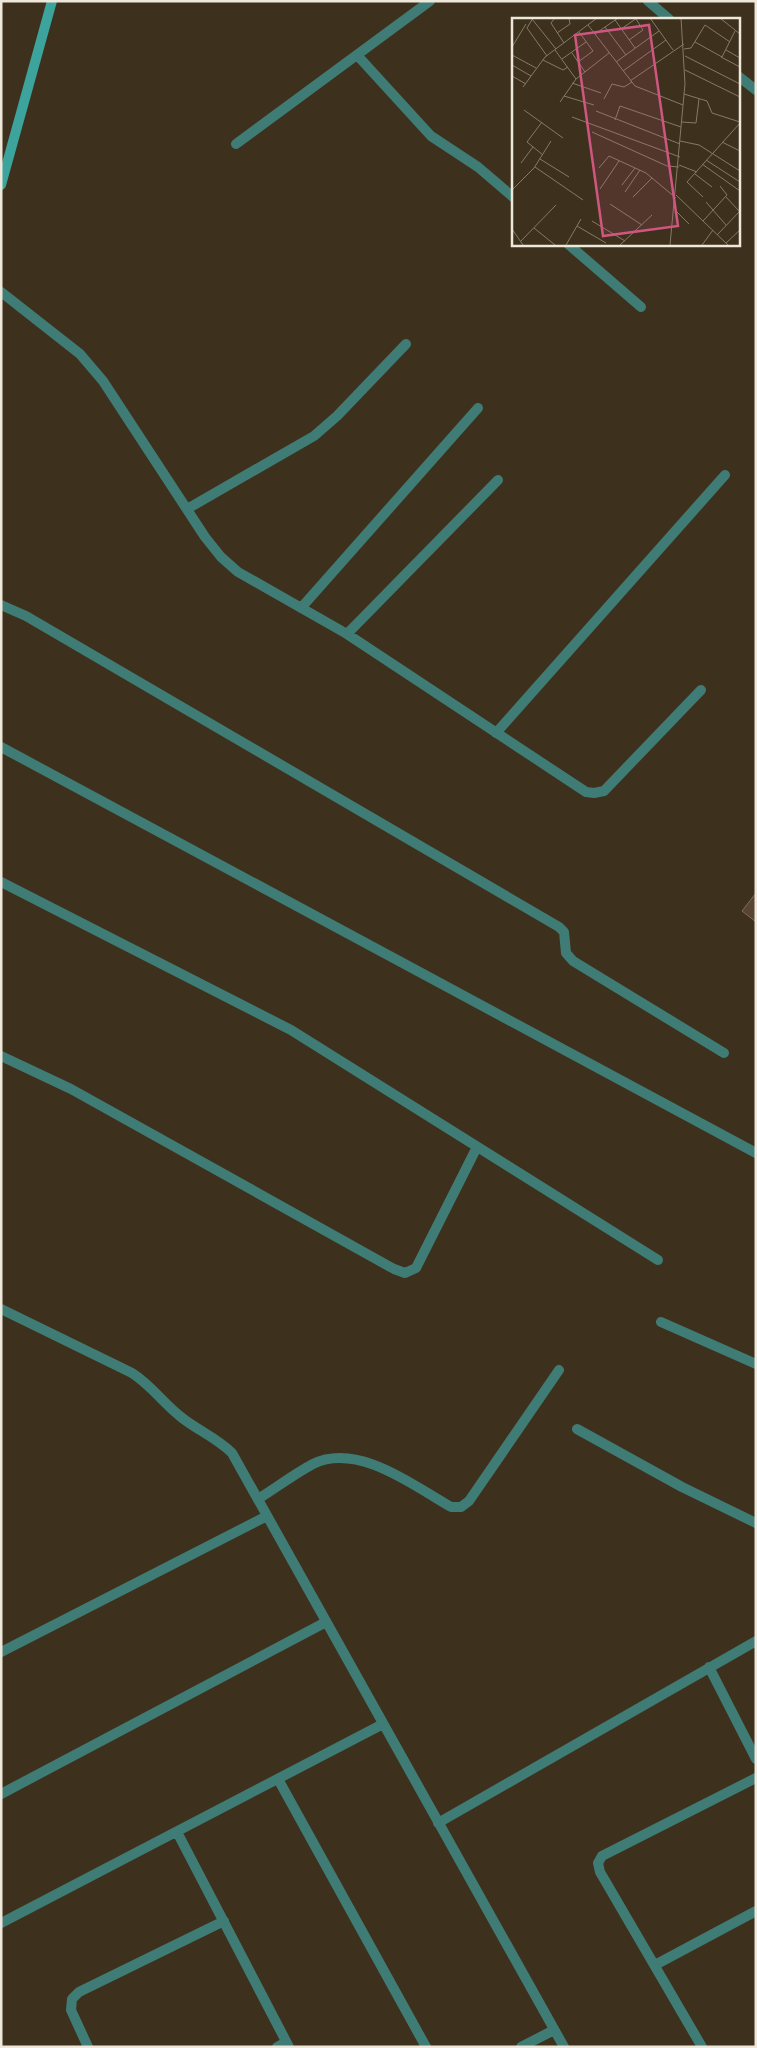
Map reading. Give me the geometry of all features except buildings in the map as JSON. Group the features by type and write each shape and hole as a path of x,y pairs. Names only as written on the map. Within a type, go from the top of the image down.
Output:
{"street":[{"path":"1,185 4,157 52,1"},
{"path":"236,144 430,1"},
{"path":"648,1 668,18"},
{"path":"357,55 431,136 478,167 512,196"},
{"path":"740,78 756,90"},
{"path":"569,245 641,307"},
{"path":"1,292 53,332 86,361 103,381 186,508 221,556 238,572 347,634 586,792 604,791 701,690"},
{"path":"186,508 314,436 337,416 406,344"},
{"path":"301,608 478,408"},
{"path":"496,733 725,475"},
{"path":"347,634 498,480"},
{"path":"1,605 26,616 559,927 564,932 566,953 573,961 724,1053"},
{"path":"1,747 756,1153"},
{"path":"1,882 291,1030 658,1260"},
{"path":"1,1056 72,1089 385,1264 405,1273 416,1268 477,1147"},
{"path":"1,1308 143,1380 179,1416 224,1445 232,1453 564,2047"},
{"path":"661,1322 756,1364"},
{"path":"258,1499 314,1464 336,1458 356,1460 380,1466 451,1507 461,1507 469,1501 559,1370"},
{"path":"578,1429 682,1487 756,1523"},
{"path":"1,1652 267,1516"},
{"path":"1,1794 326,1622"},
{"path":"438,1823 756,1640"},
{"path":"709,1668 756,1759"},
{"path":"1,1923 384,1724"},
{"path":"702,2047 600,1872 598,1864 602,1856 756,1778"},
{"path":"278,1779 426,2047"},
{"path":"177,1832 224,1921 284,2045"},
{"path":"654,1965 756,1911"},
{"path":"88,2047 71,2010 72,1999 224,1921"},
{"path":"521,2047 554,2030"}]}
